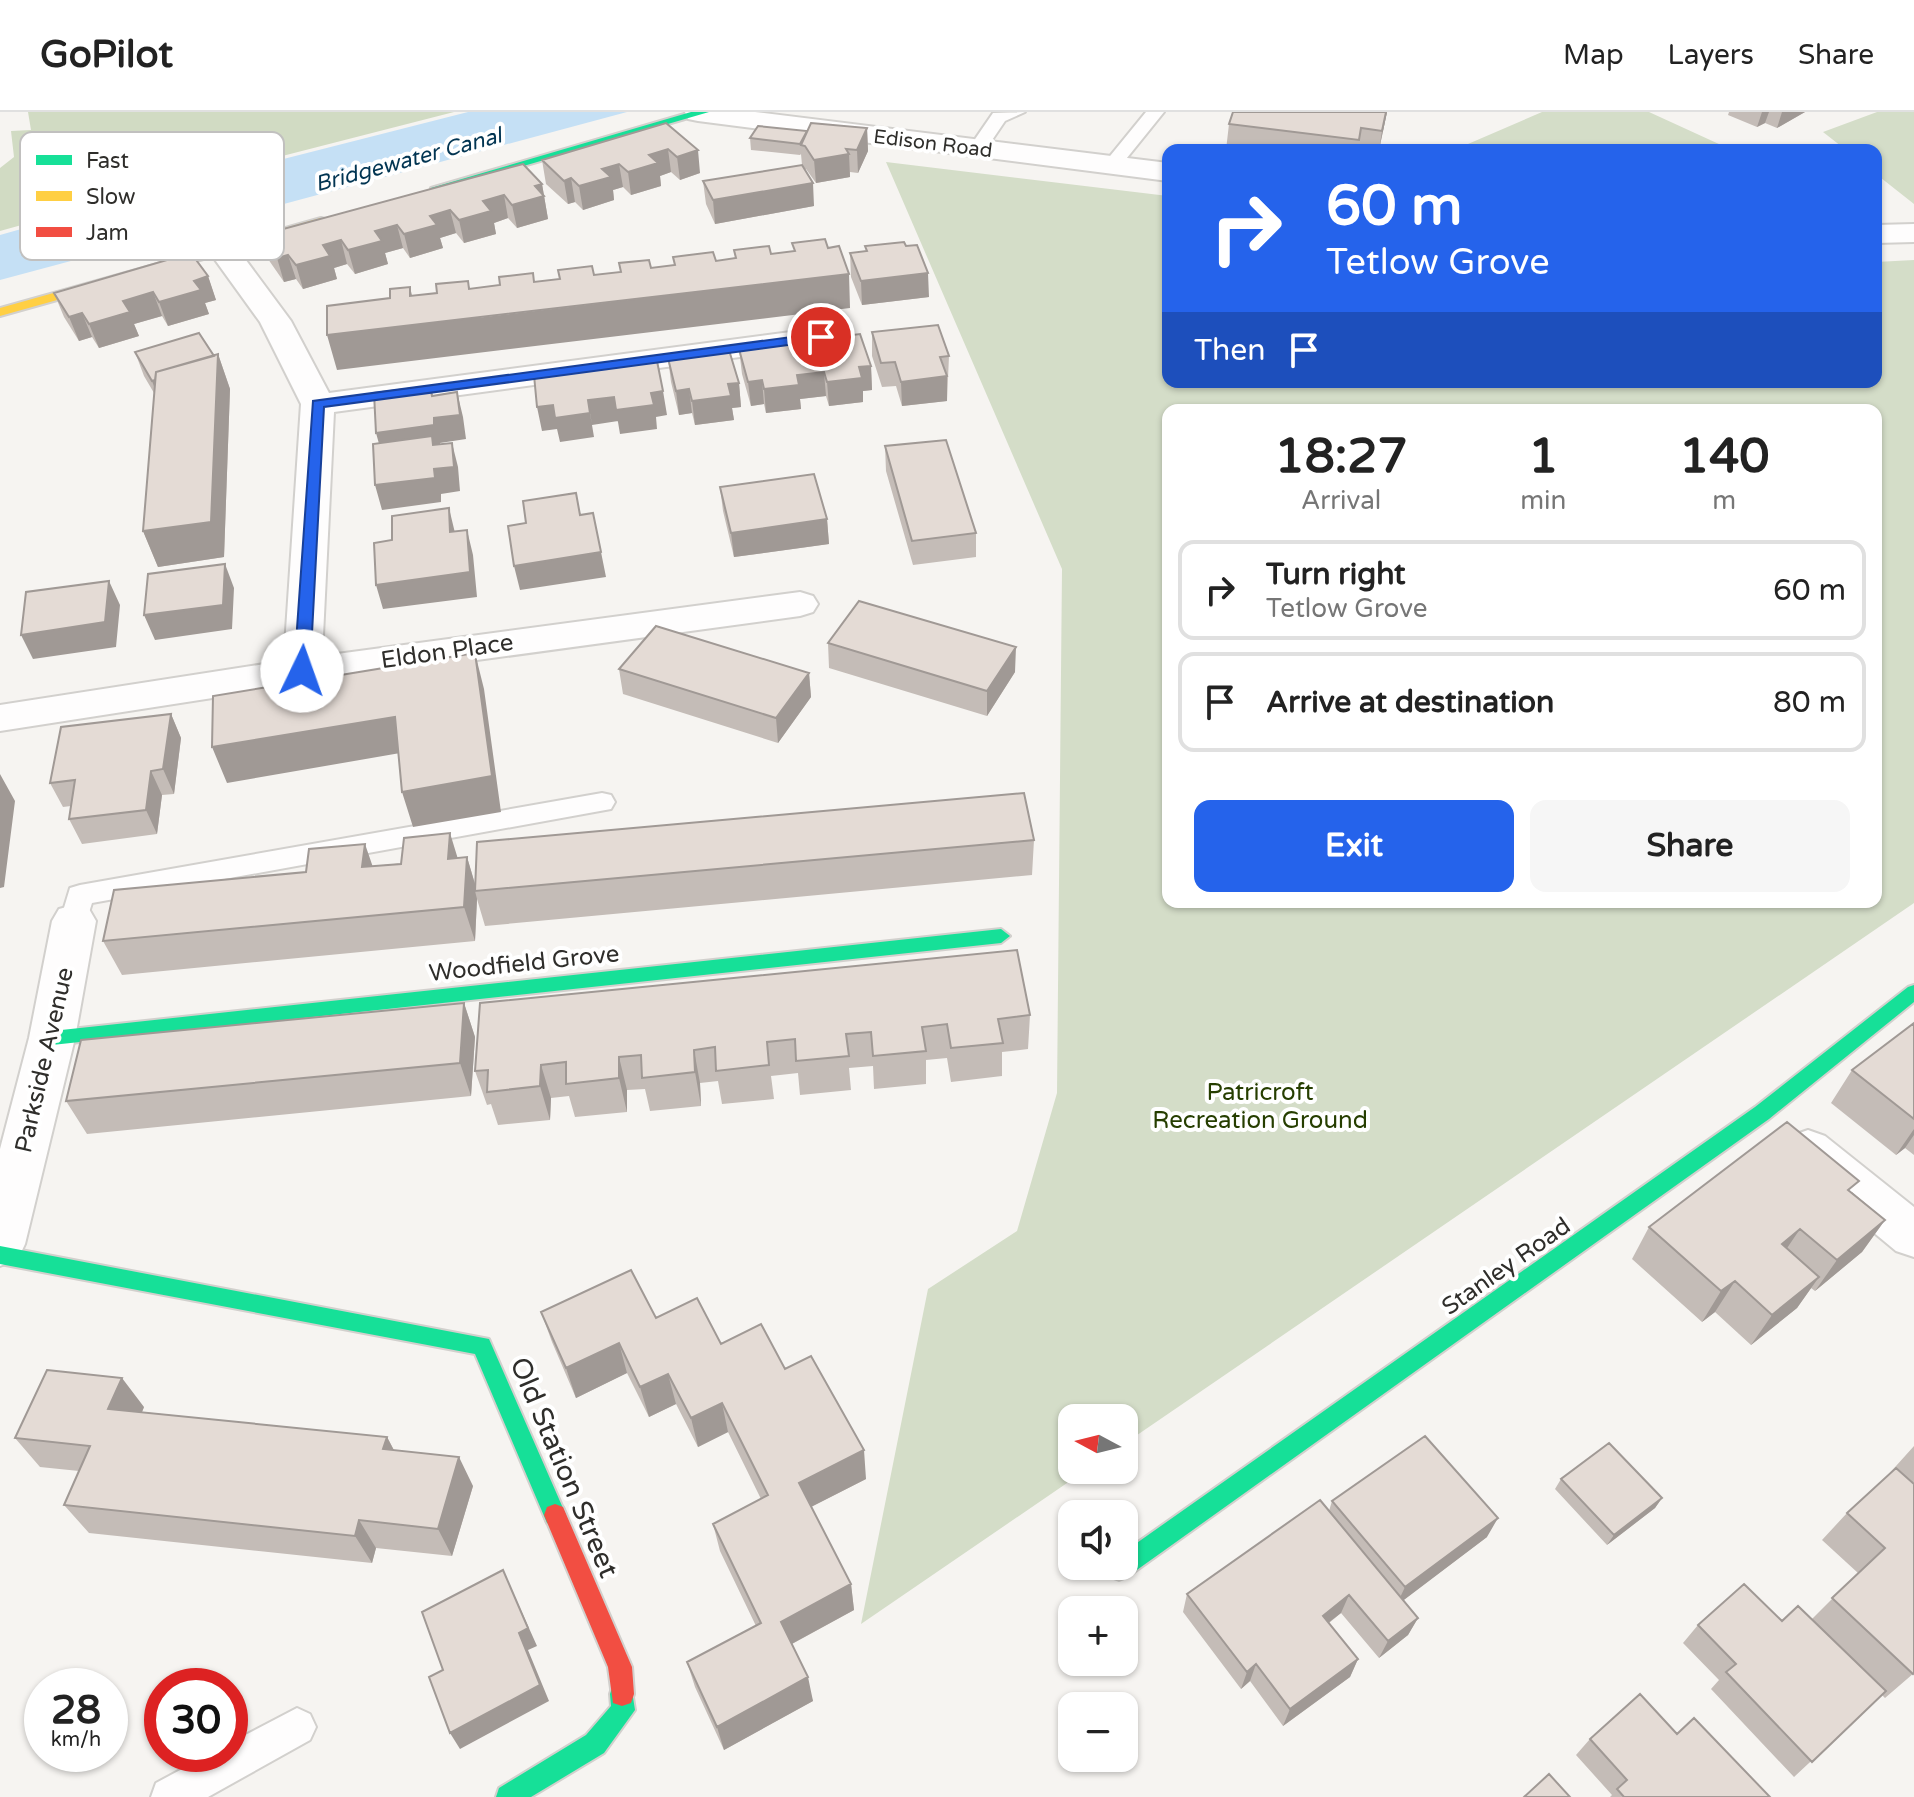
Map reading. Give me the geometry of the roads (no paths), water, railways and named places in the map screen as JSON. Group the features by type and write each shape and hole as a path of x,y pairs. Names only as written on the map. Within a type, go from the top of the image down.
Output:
{"street":[{"name":"Edison Road","path":"700,113 1162,171"},
{"path":"420,193 700,113"},
{"path":"284,232 345,215"},
{"path":"1882,234 1914,233"},
{"path":"0,312 187,260"},
{"path":"230,260 275,321 318,404 302,671"},
{"path":"318,404 821,337"},
{"name":"Eldon Place","path":"0,718 302,671 800,604"},
{"name":"Parkside Avenue","path":"0,1244 52,1038 74,921"},
{"name":"Woodfield Grove","path":"52,1038 1001,936"},
{"name":"Stanley Road","path":"1138,1556 1762,1113 1914,992"},
{"path":"1762,1113 1914,1236"},
{"name":"Old Station Street","path":"0,1255 482,1346 620,1667 623,1710 595,1744 508,1797"}],"lane":[{"path":"978,148 999,117 1016,112"},
{"path":"1112,165 1155,112"},
{"path":"74,921 80,895 602,802"},
{"path":"170,1797 297,1727"}],"water":[{"name":"Bridgewater Canal","path":"468,112 627,112 284,204 284,159"},
{"path":"20,229 20,260 75,260 0,280 0,235"}],"park label":[{"name":"Patricroft Recreation Ground","path":"1260,1106"}]}
